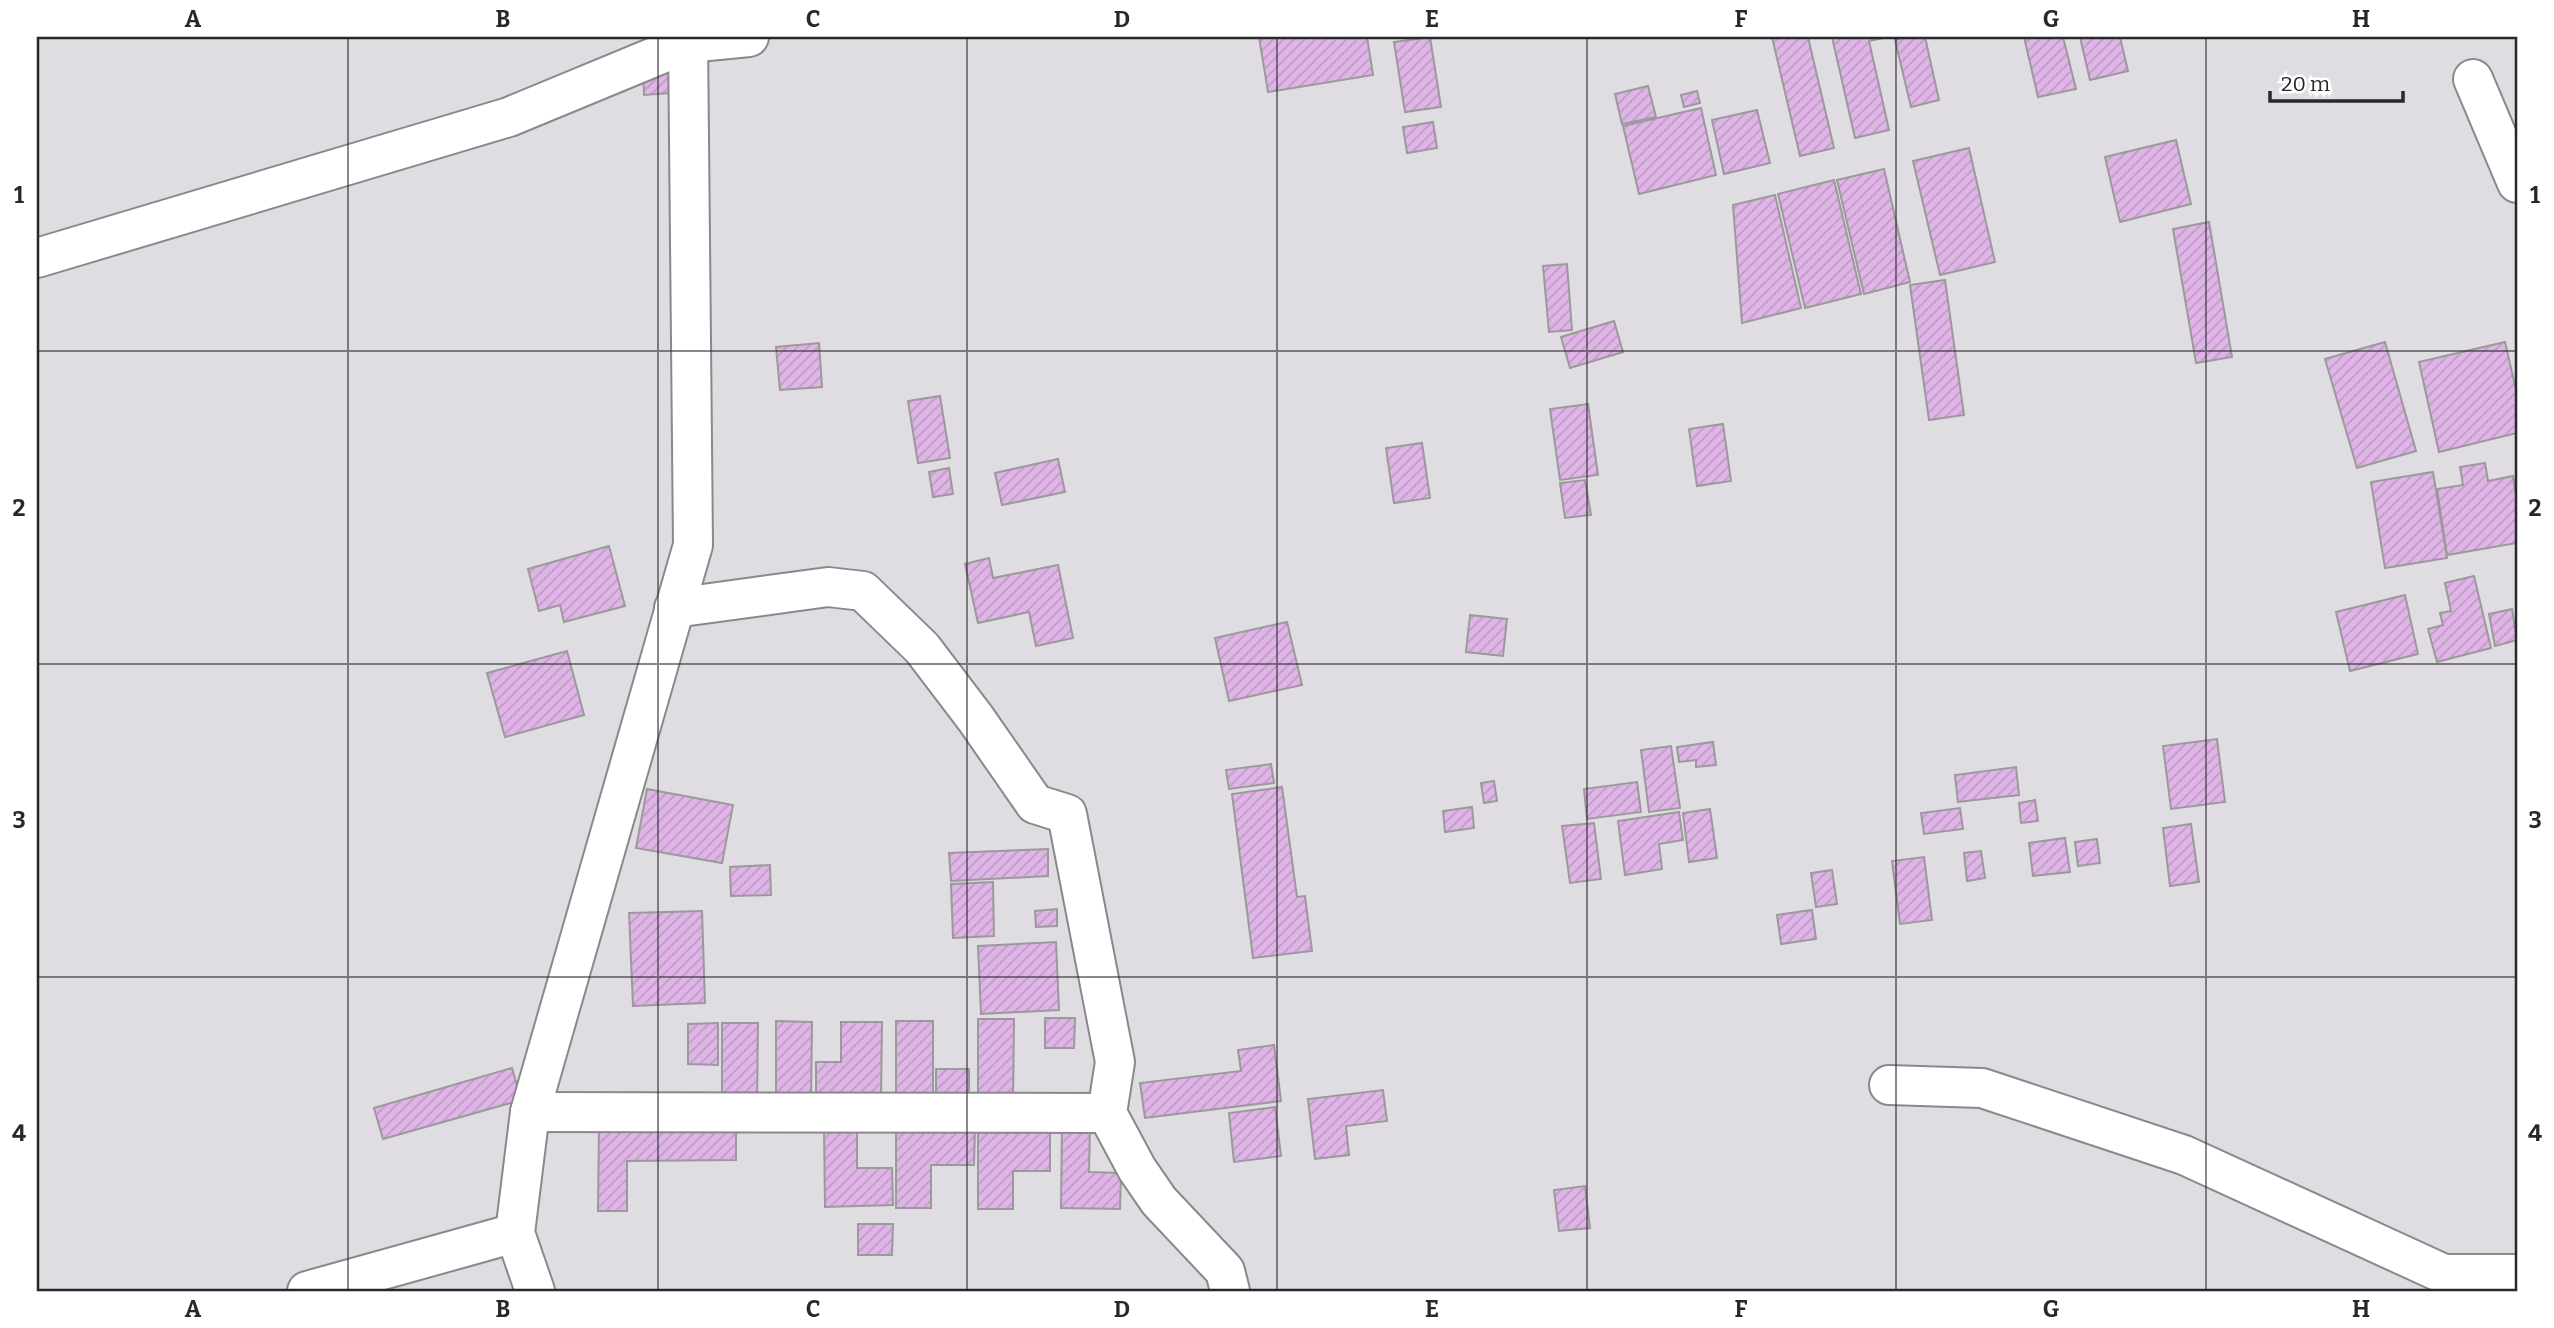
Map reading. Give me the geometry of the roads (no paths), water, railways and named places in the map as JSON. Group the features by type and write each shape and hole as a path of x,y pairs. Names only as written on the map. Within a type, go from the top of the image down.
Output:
{"street":[{"path":"37,258 509,117 688,40 749,37"},
{"path":"535,1291 515,1233 530,1112 693,545 688,40"},
{"path":"2473,79 2517,183"},
{"path":"674,608 828,587 863,591 922,648 1035,804 1067,814 1115,1062 1107,1113 1137,1169 1159,1201 1225,1271 1230,1291"},
{"path":"1889,1085 1982,1088 2183,1155 2444,1274 2517,1273"},
{"path":"530,1112 1107,1113"},
{"path":"307,1291 515,1233"}]}
